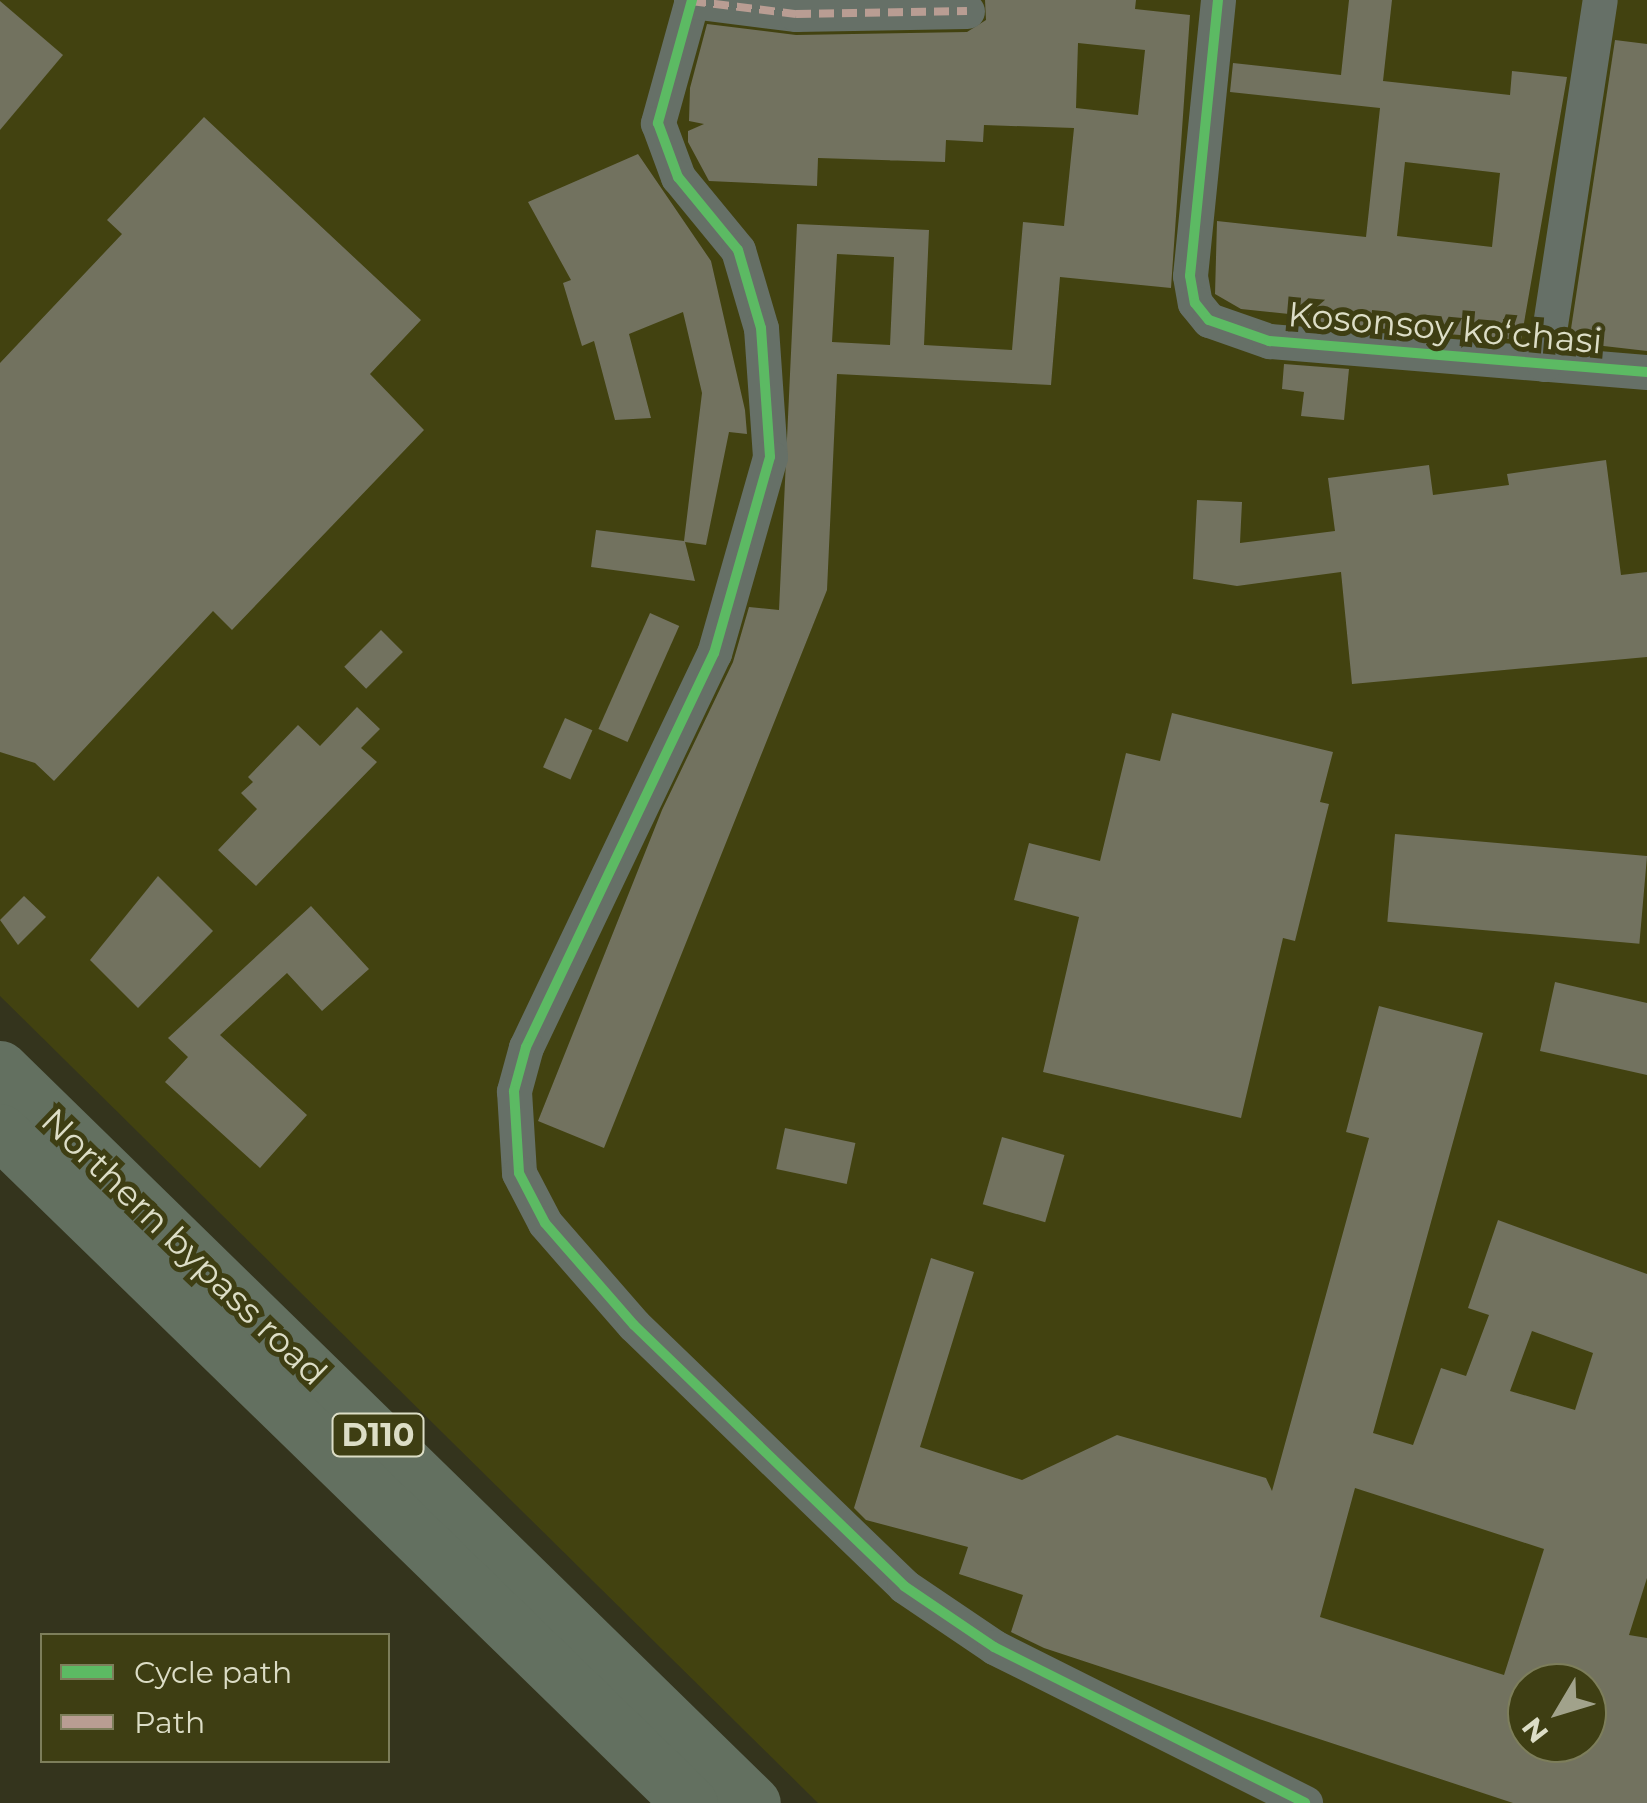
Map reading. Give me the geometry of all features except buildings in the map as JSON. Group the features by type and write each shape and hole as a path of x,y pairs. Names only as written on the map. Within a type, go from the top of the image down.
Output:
{"main road":[{"name":"Northern bypass road","path":"0,1068 429,1515 690,1803"},
{"name":"Northern bypass road","path":"0,1131 753,1803"}],"street":[{"path":"967,10 796,14 692,0 658,123 678,177 738,250 761,328 770,457 714,653 526,1048 514,1091 518,1172 545,1223 634,1325 904,1586 994,1647 1304,1803"},
{"name":"Kosonsoy koʻchasi","path":"1218,0 1190,276 1195,303 1209,320 1268,341 1647,372"},
{"name":"Kosonsoy koʻchasi","path":"1544,364 1600,0"}],"shaded area":[{"path":"0,0 1647,0 1647,1803 818,1803 0,996"}],"marked path":[{"path":"691,1 796,14 967,11"}],"cycle path":[{"path":"692,0 658,123 678,177 738,250 761,328 770,457 714,653 526,1047 514,1091 519,1173 545,1223 634,1325 904,1586 994,1647 1305,1803"},
{"path":"1218,0 1190,276 1195,303 1209,320 1269,341 1647,372"}]}
